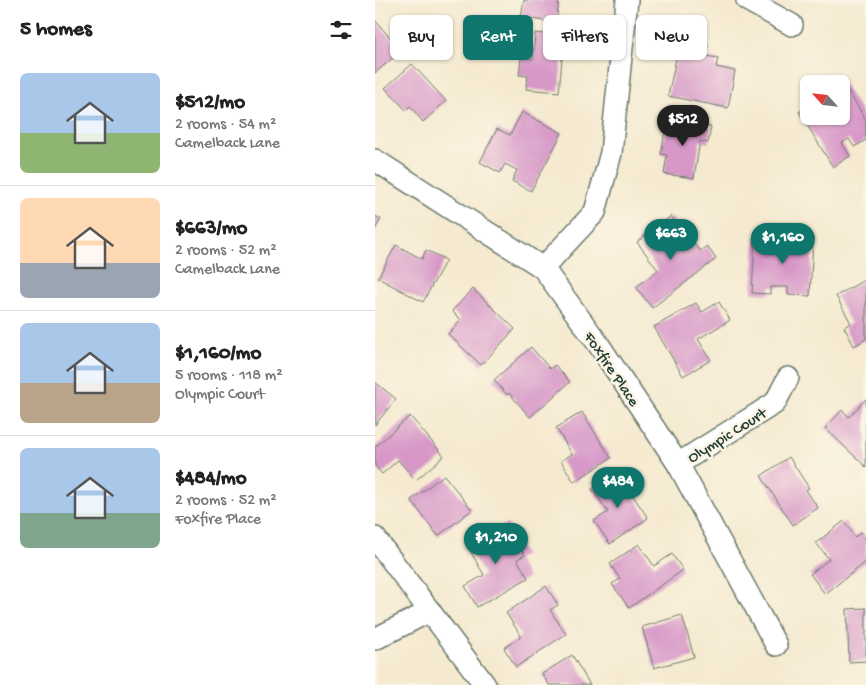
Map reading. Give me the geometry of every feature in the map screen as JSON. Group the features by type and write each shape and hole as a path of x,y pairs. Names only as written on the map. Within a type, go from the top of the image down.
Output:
{"street":[{"path":"543,268 595,212 611,154 627,0"},
{"path":"747,0 792,25"},
{"name":"Foxfire Place","path":"375,160 543,268 599,346 678,464 776,645"},
{"name":"Olympic Court","path":"678,464 775,404 788,378"},
{"path":"375,538 485,685"},
{"path":"375,639 430,611"}],"building":[{"path":"524,0 559,0 557,15 543,15 543,21 533,19 533,15 521,15"},
{"path":"375,20 390,38 390,60 375,73"},
{"path":"535,33 543,34 543,60 562,60 559,92 526,89 528,76 519,75 521,60 533,59"},
{"path":"707,56 718,58 716,67 735,71 728,108 668,96 676,60 707,60"},
{"path":"412,64 446,101 423,122 410,106 406,110 385,88"},
{"path":"850,94 866,120 866,140 854,147 849,139 842,143 850,156 833,167 807,125 850,125"},
{"path":"522,112 562,133 531,191 512,181 517,170 505,164 500,173 480,162 497,129 510,135"},
{"path":"667,119 711,127 708,143 700,141 694,178 664,174 667,155 661,154"},
{"path":"375,216 381,219 375,230"},
{"path":"671,216 700,251 707,246 716,259 652,308 636,287 658,270 637,242"},
{"path":"755,237 813,239 810,296 788,295 788,287 770,287 770,294 752,293"},
{"path":"396,245 422,259 426,250 446,260 423,302 378,278"},
{"path":"866,279 866,339 854,346 844,327 851,323 836,296"},
{"path":"473,289 515,329 481,365 448,334 461,320 452,311"},
{"path":"719,302 730,320 698,339 711,360 683,376 654,327 696,303 702,312"},
{"path":"531,347 550,369 555,365 570,382 530,417 509,393 507,395 494,380"},
{"path":"375,382 396,399 375,425"},
{"path":"866,399 866,467 825,428 842,410 849,417"},
{"path":"582,412 611,458 574,482 561,461 572,454 556,428"},
{"path":"410,416 444,456 416,480 398,460 382,474 375,466 375,447"},
{"path":"789,457 809,488 806,490 818,508 793,525 761,476"},
{"path":"617,472 648,518 610,544 594,521 608,512 592,489"},
{"path":"444,475 472,510 438,536 411,500"},
{"path":"844,521 855,537 861,532 866,539 866,562 825,594 810,574 829,559 816,543"},
{"path":"507,524 525,555 517,559 528,578 477,607 465,586 484,575 468,547"},
{"path":"639,544 654,566 672,554 683,570 629,608 612,584 620,579 610,564"},
{"path":"546,586 558,605 550,610 566,634 516,667 504,648 521,636 506,613"},
{"path":"866,608 866,661 849,662 847,609"},
{"path":"682,615 694,657 654,668 642,627"},
{"path":"572,655 590,685 549,685 542,674"}]}
